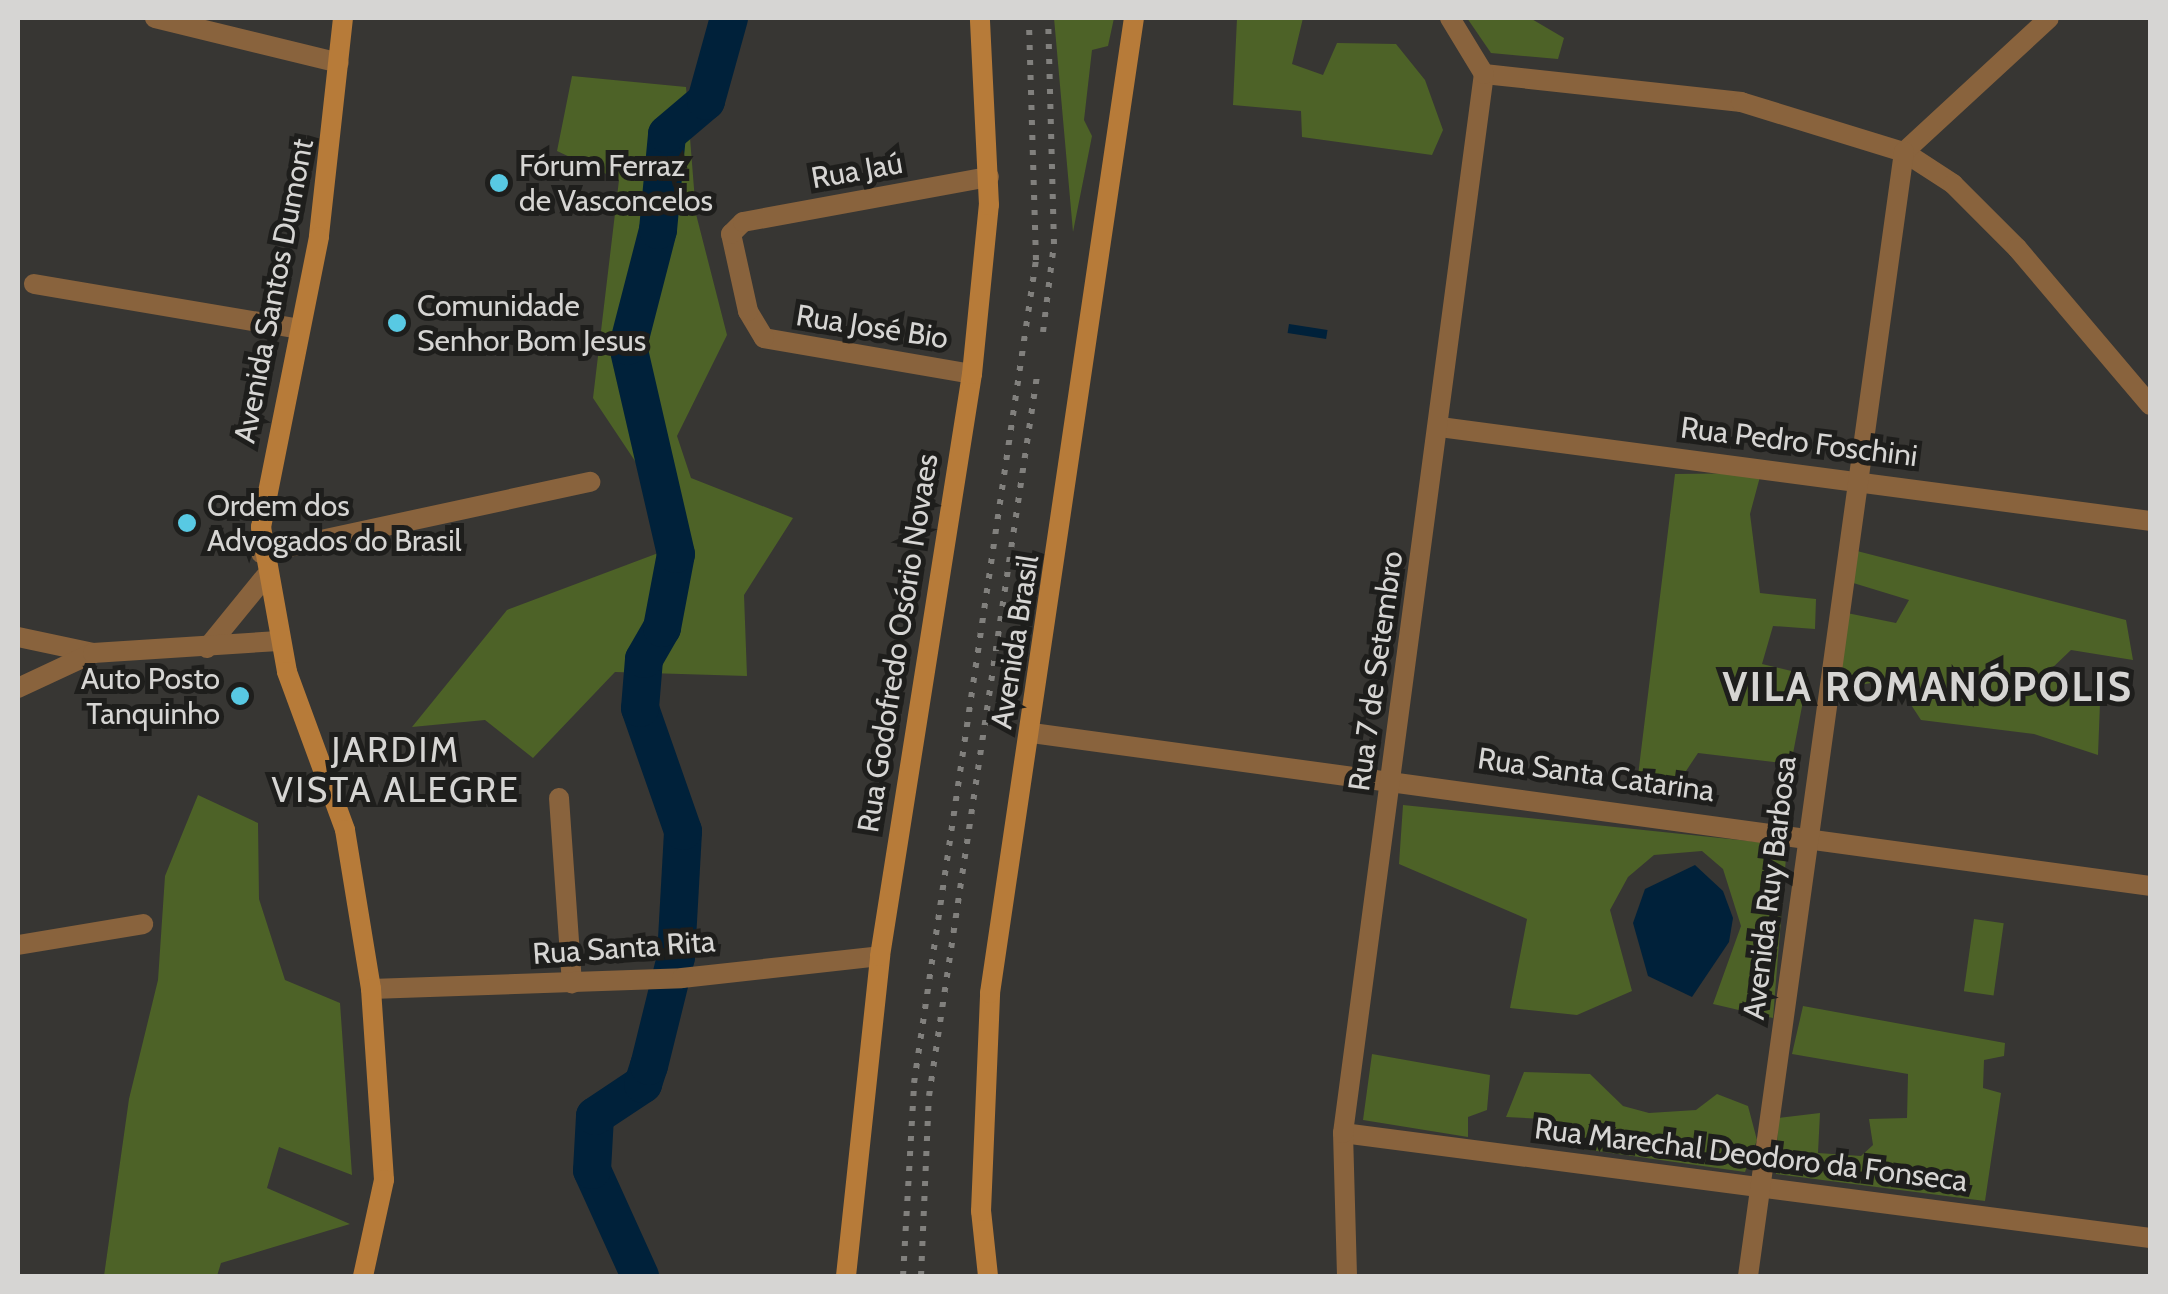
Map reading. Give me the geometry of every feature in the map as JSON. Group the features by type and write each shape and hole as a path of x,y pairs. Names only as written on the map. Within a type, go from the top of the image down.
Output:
{"main road":[{"name":"Avenida Santos Dumont","path":"343,18 340,63 261,553 279,642 345,830 371,989 384,1180 362,1276"},
{"name":"Rua Godofredo Osório Novaes","path":"846,1276 880,956 972,374 988,177 980,18"},
{"name":"Avenida Brasil","path":"988,1276 981,1211 990,994 1032,732 1134,18"}],"street":[{"path":"154,18 340,63"},
{"path":"1450,18 1484,74 1741,102 1904,152 1953,184 2018,248 2150,405"},
{"path":"1904,152 2050,18"},
{"name":"Rua 7 de Setembro","path":"1347,1276 1343,1133 1484,74"},
{"name":"Avenida Ruy Barbosa","path":"1748,1276 1853,478 1904,152"},
{"name":"Rua Jaú","path":"737,224 988,177"},
{"name":"Rua José Bio","path":"737,224 731,244 764,338 972,374"},
{"path":"34,284 299,329"},
{"name":"Rua Pedro Foschini","path":"1440,427 1853,478 2150,521"},
{"path":"261,553 590,482"},
{"path":"206,648 265,578"},
{"path":"18,637 93,652 279,642"},
{"path":"18,688 93,652"},
{"name":"Rua Santa Catarina","path":"1032,732 1808,833 2150,886"},
{"path":"559,798 572,984"},
{"path":"18,945 143,924"},
{"name":"Rua Santa Rita","path":"371,989 682,978 880,956"},
{"name":"Rua Marechal Deodoro da Fonseca","path":"1343,1133 2150,1238"}],"green space":[{"path":"1054,18 1114,18 1108,46 1092,50 1084,120 1092,136 1073,232"},
{"path":"1237,18 1303,18 1292,64 1323,75 1337,43 1396,44 1425,80 1443,130 1432,155 1302,137 1301,111 1233,105"},
{"path":"1467,18 1530,18 1564,38 1558,59 1491,53"},
{"path":"572,76 686,87 696,214 727,335 677,436 691,478 793,518 744,595 747,676 615,672 533,758 485,720 412,727 507,610 661,552 641,470 593,398 619,180 557,151"},
{"path":"1761,473 1750,514 1760,593 1816,599 1815,629 1773,626 1762,664 1808,675 1791,764 1698,753 1668,798 1636,792 1675,474"},
{"path":"1857,551 2126,620 2133,660 2071,650 2049,671 2100,703 2098,755 2034,734 1921,720 1894,679 1837,689 1847,613 1896,623 1909,600 1850,582"},
{"path":"198,795 258,823 259,899 285,980 340,1003 352,1175 279,1147 267,1188 350,1224 221,1263 217,1276 104,1276 129,1099 158,980 165,876"},
{"path":"1403,805 1787,845 1773,1018 1713,1004 1741,926 1723,869 1702,851 1654,855 1628,877 1610,910 1632,991 1577,1015 1510,1008 1527,919 1399,864"},
{"path":"1974,919 2004,923 1994,995 1964,991"},
{"path":"1803,1006 2005,1043 2004,1056 1984,1060 1983,1088 2001,1093 1985,1201 1776,1174 1778,1118 1820,1113 1818,1153 1861,1156 1873,1145 1869,1119 1907,1118 1908,1074 1792,1054"},
{"path":"1372,1054 1490,1075 1487,1110 1468,1117 1468,1137 1363,1120"},
{"path":"1524,1072 1590,1074 1623,1106 1649,1113 1696,1110 1717,1094 1748,1106 1757,1140 1745,1172 1555,1145 1544,1119 1506,1117"}],"water":[{"path":"1289,324 1328,330 1326,339 1288,333"},
{"path":"1695,865 1723,891 1733,918 1729,942 1692,997 1648,976 1633,923 1645,889"}],"waterway":[{"path":"640,1276 592,1170 595,1116 643,1084 649,1066 676,957 683,831 640,708 644,659 662,628 676,554 628,346 658,230 667,134 706,101 729,18"}],"railway":[{"path":"903,1276 914,1083 1036,260 1029,18"},
{"path":"1043,332 1054,244 1048,18"},
{"path":"921,1276 929,1096 1037,376"}],"place":[{"name":"Fórum Ferraz de Vasconcelos","path":"499,183"},
{"name":"Comunidade Senhor Bom Jesus","path":"397,323"},
{"name":"Ordem dos Advogados do Brasil","path":"187,523"},
{"name":"Auto Posto Tanquinho","path":"240,696"}],"district":[{"name":"VILA ROMANÓPOLIS","path":"1928,687"},
{"name":"JARDIM VISTA ALEGRE","path":"396,770"}]}
